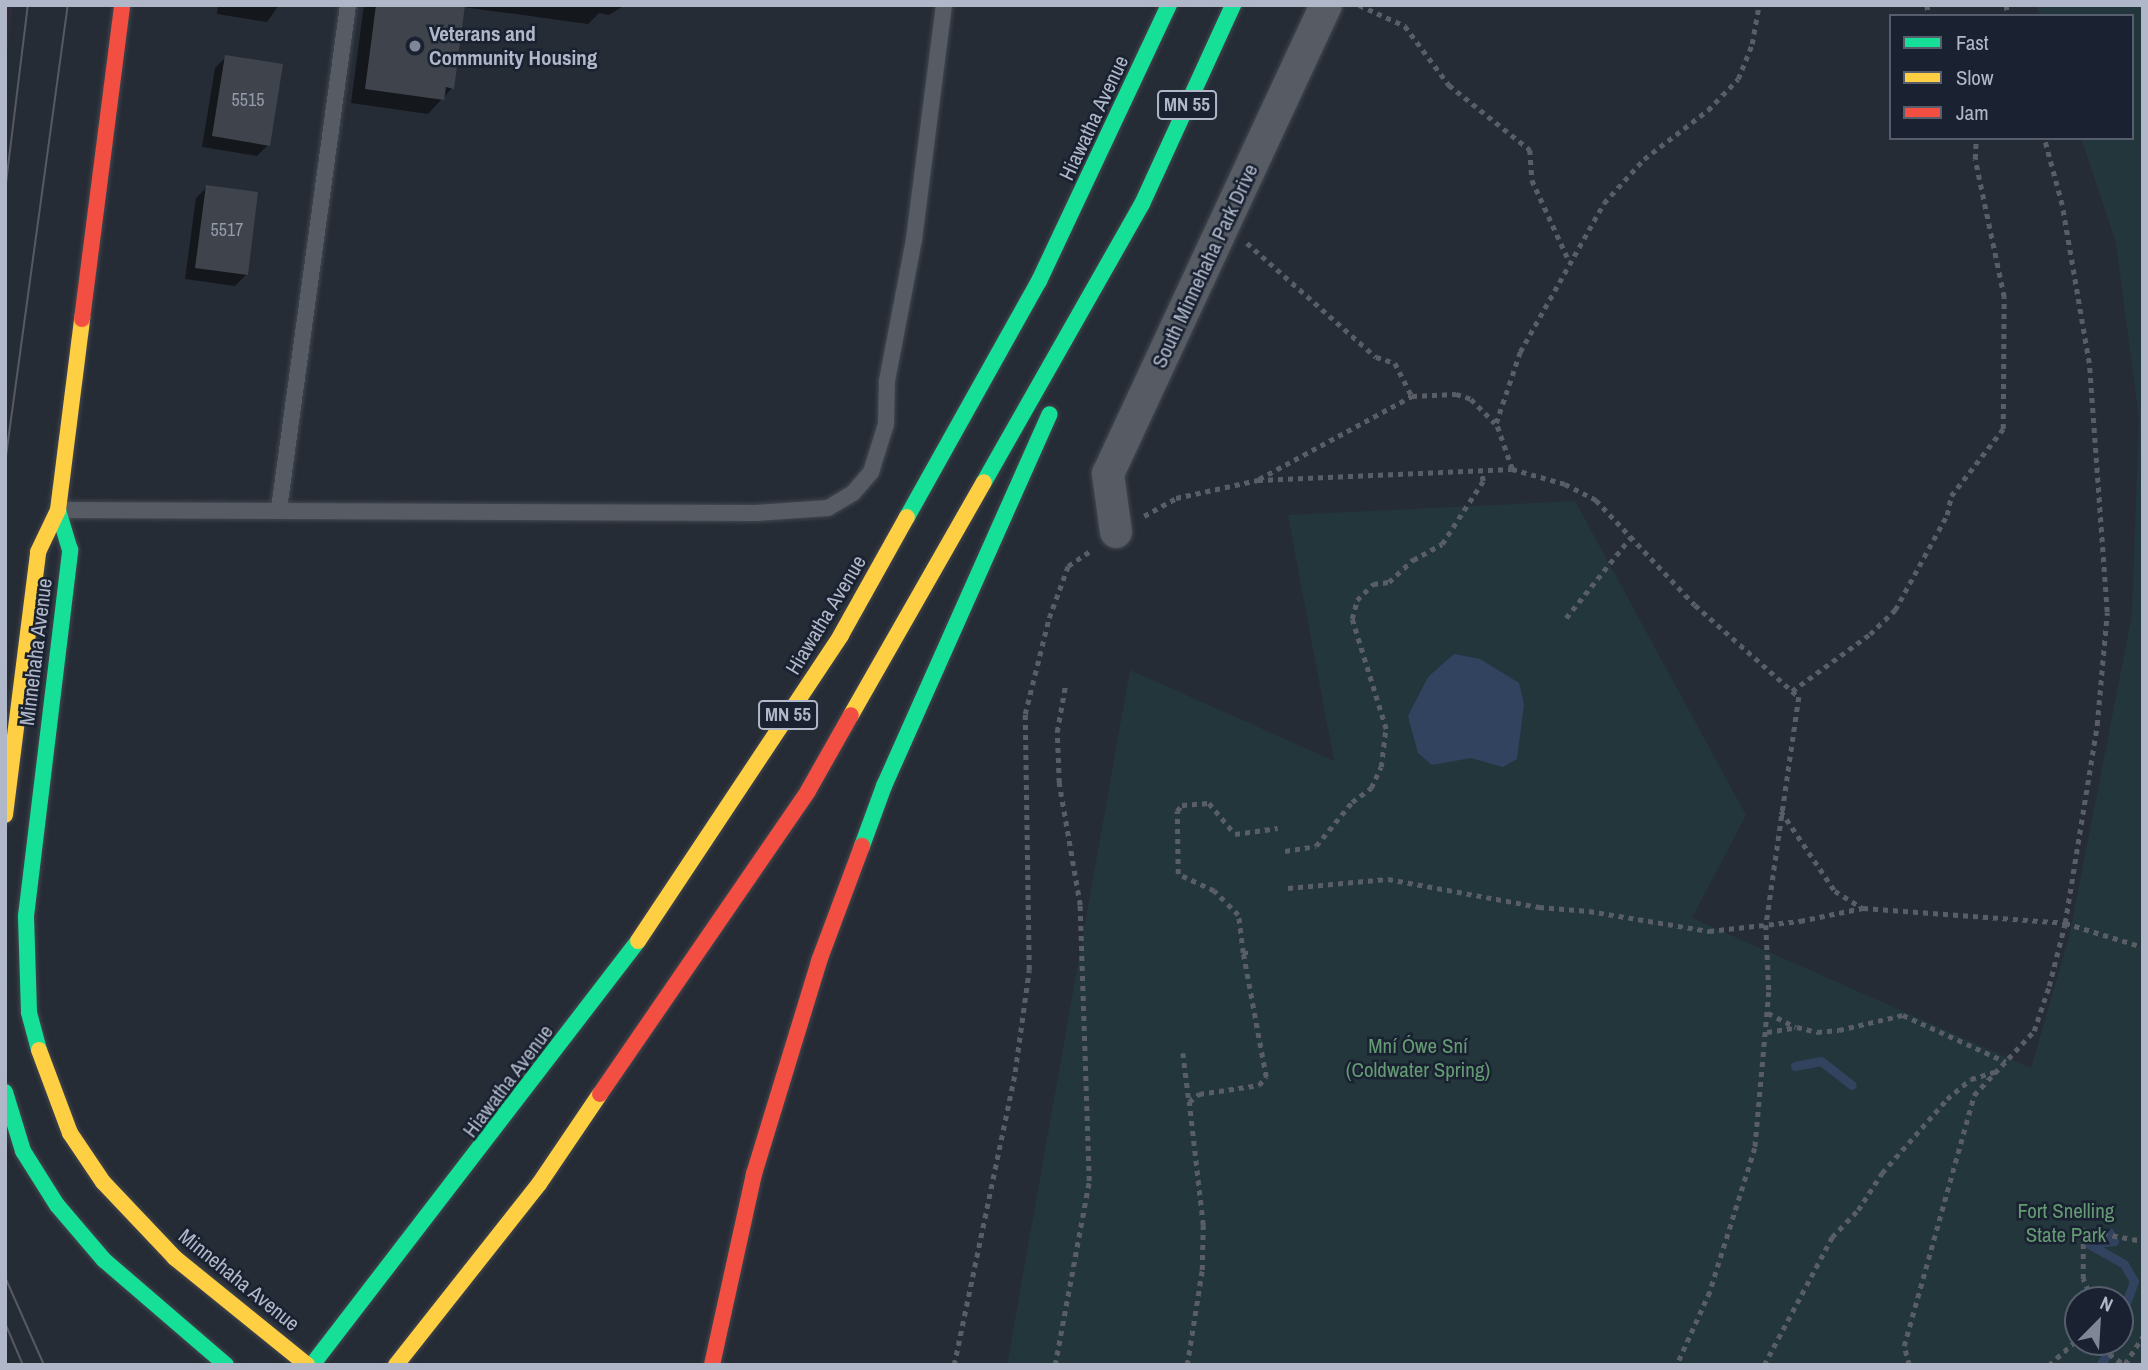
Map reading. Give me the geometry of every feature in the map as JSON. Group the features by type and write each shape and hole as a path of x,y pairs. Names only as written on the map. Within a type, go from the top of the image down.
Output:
{"main road":[{"name":"Minnehaha Avenue","path":"5,815 38,552 58,510 122,5"},
{"name":"Hiawatha Avenue","path":"309,1365 619,969 841,635 1039,281 1169,5"},
{"name":"MN 55","path":"1075,357 1233,5"},
{"path":"396,1365 539,1184 808,791 1142,204"},
{"path":"712,1365 754,1174 819,961 884,786 1058,396"},
{"name":"Minnehaha Avenue","path":"58,510 70,550 26,916 29,1012 43,1064 70,1133 103,1182 175,1258 309,1365"},
{"path":"5,1092 23,1151 57,1205 104,1260 226,1365"}],"street":[{"name":"South Minnehaha Park Drive","path":"1116,532 1108,474 1326,5"}],"lane":[{"path":"279,509 348,5"},
{"path":"58,510 756,513 828,508 853,493 871,472 886,424 887,381 914,239 944,5"}],"path":[{"path":"1359,5 1405,26 1449,85 1530,150 1532,180 1570,262"},
{"path":"1496,424 1520,352 1604,203 1628,176 1738,79 1752,44 1759,5"},
{"path":"1792,691 1870,634 1895,610 1947,515 1951,496 2003,429 2004,297 1975,159 1976,140"},
{"path":"1909,1365 1905,1346 1975,1095 2034,1031 2065,923 2097,725 2107,611 2089,363 2062,205 2045,140"},
{"path":"1254,247 1328,318 1376,358 1395,363 1412,396"},
{"path":"1258,480 1412,396 1456,394 1471,399 1496,424 1512,469"},
{"path":"954,1365 1015,1072 1029,970 1025,714 1049,618 1068,566 1116,532 1176,498 1258,480 1512,469 1565,484 1596,500 1695,605 1799,697 1766,925 1768,1013 1755,1148 1710,1292 1677,1365"},
{"path":"1285,851 1316,846 1352,802 1371,788 1381,767 1386,729 1352,619 1357,600 1373,584 1389,582 1413,559 1442,544 1483,481 1481,471"},
{"path":"1566,618 1631,537"},
{"path":"1055,1365 1089,1181 1080,905 1059,783 1057,732 1065,687"},
{"path":"1189,1102 1199,1094 1259,1085 1266,1077 1238,915 1214,891 1178,874 1177,811 1182,804 1209,803 1235,834 1278,828"},
{"path":"1781,811 1835,891 1863,908"},
{"path":"1288,888 1388,879 1539,907 1589,911 1709,931 1766,925 1863,908 2065,923 2143,947"},
{"path":"1243,953 1252,953"},
{"path":"1768,1013 1797,1027 1816,1032 1839,1030 1903,1015 2006,1062"},
{"path":"1767,1032 1797,1027"},
{"path":"1183,1053 1203,1225 1202,1270 1187,1365"},
{"path":"1764,1365 1832,1237 1858,1210 1882,1173 1947,1099 1971,1079 1999,1070"},
{"path":"2086,1286 2083,1279 2083,1230 2088,1227 2143,1241"},
{"path":"2125,1365 2143,1336"},
{"path":"2049,1365 2064,1352"}],"shaded area":[{"path":"5,5 13,5 5,64"}],"green space":[{"name":"Mní Ówe Sní (Coldwater Spring)","path":"2036,5 2143,5 2143,1365 1007,1365 1130,670 1334,761 1288,515 1575,501 1746,815 1692,918 2031,1068 2069,937 2132,615 2139,418 2116,243 2082,140 2134,140 2134,14 2039,14"}],"water":[{"path":"1454,654 1480,659 1519,683 1524,704 1517,759 1503,767 1471,758 1432,765 1418,753 1408,716 1428,677"}],"building":[{"name":"Veterans and Community Housing","path":"376,5 465,5 454,89 446,87 444,100 365,89"},
{"path":"225,55 283,64 270,146 212,136"},
{"path":"206,185 258,192 248,275 195,268"}],"waterway":[{"path":"1795,1066 1821,1061 1852,1085"},
{"path":"2109,1232 2114,1241 2089,1244 2124,1264 2134,1281 2132,1286"},
{"path":"2100,1365 2106,1356"}],"tram line":[{"path":"5,191 28,5"},
{"path":"5,463 68,5"},
{"path":"5,1277 44,1365"},
{"path":"5,1323 23,1365"}],"traffic: fast":[{"path":"907,517 1039,281 1169,5"},
{"path":"984,482 1142,204 1233,5"},
{"path":"862,846 884,786 1050,414"},
{"path":"39,1050 29,1012 26,916 70,550 58,510"},
{"path":"312,1365 638,941"},
{"path":"5,1092 23,1151 57,1205 104,1260 226,1365"}],"traffic: slow":[{"path":"5,815 38,552 58,510 82,319"},
{"path":"851,715 984,482"},
{"path":"638,941 841,635 907,517"},
{"path":"39,1050 70,1133 103,1182 175,1258 307,1365"},
{"path":"396,1365 539,1184 600,1094"}],"traffic: jam":[{"path":"82,319 122,5"},
{"path":"600,1094 808,791 851,715"},
{"path":"712,1365 754,1174 819,961 862,846"}],"place":[{"name":"Veterans and Community Housing","path":"415,46"}],"park label":[{"name":"Fort Snelling State Park","path":"2066,1223"}]}
